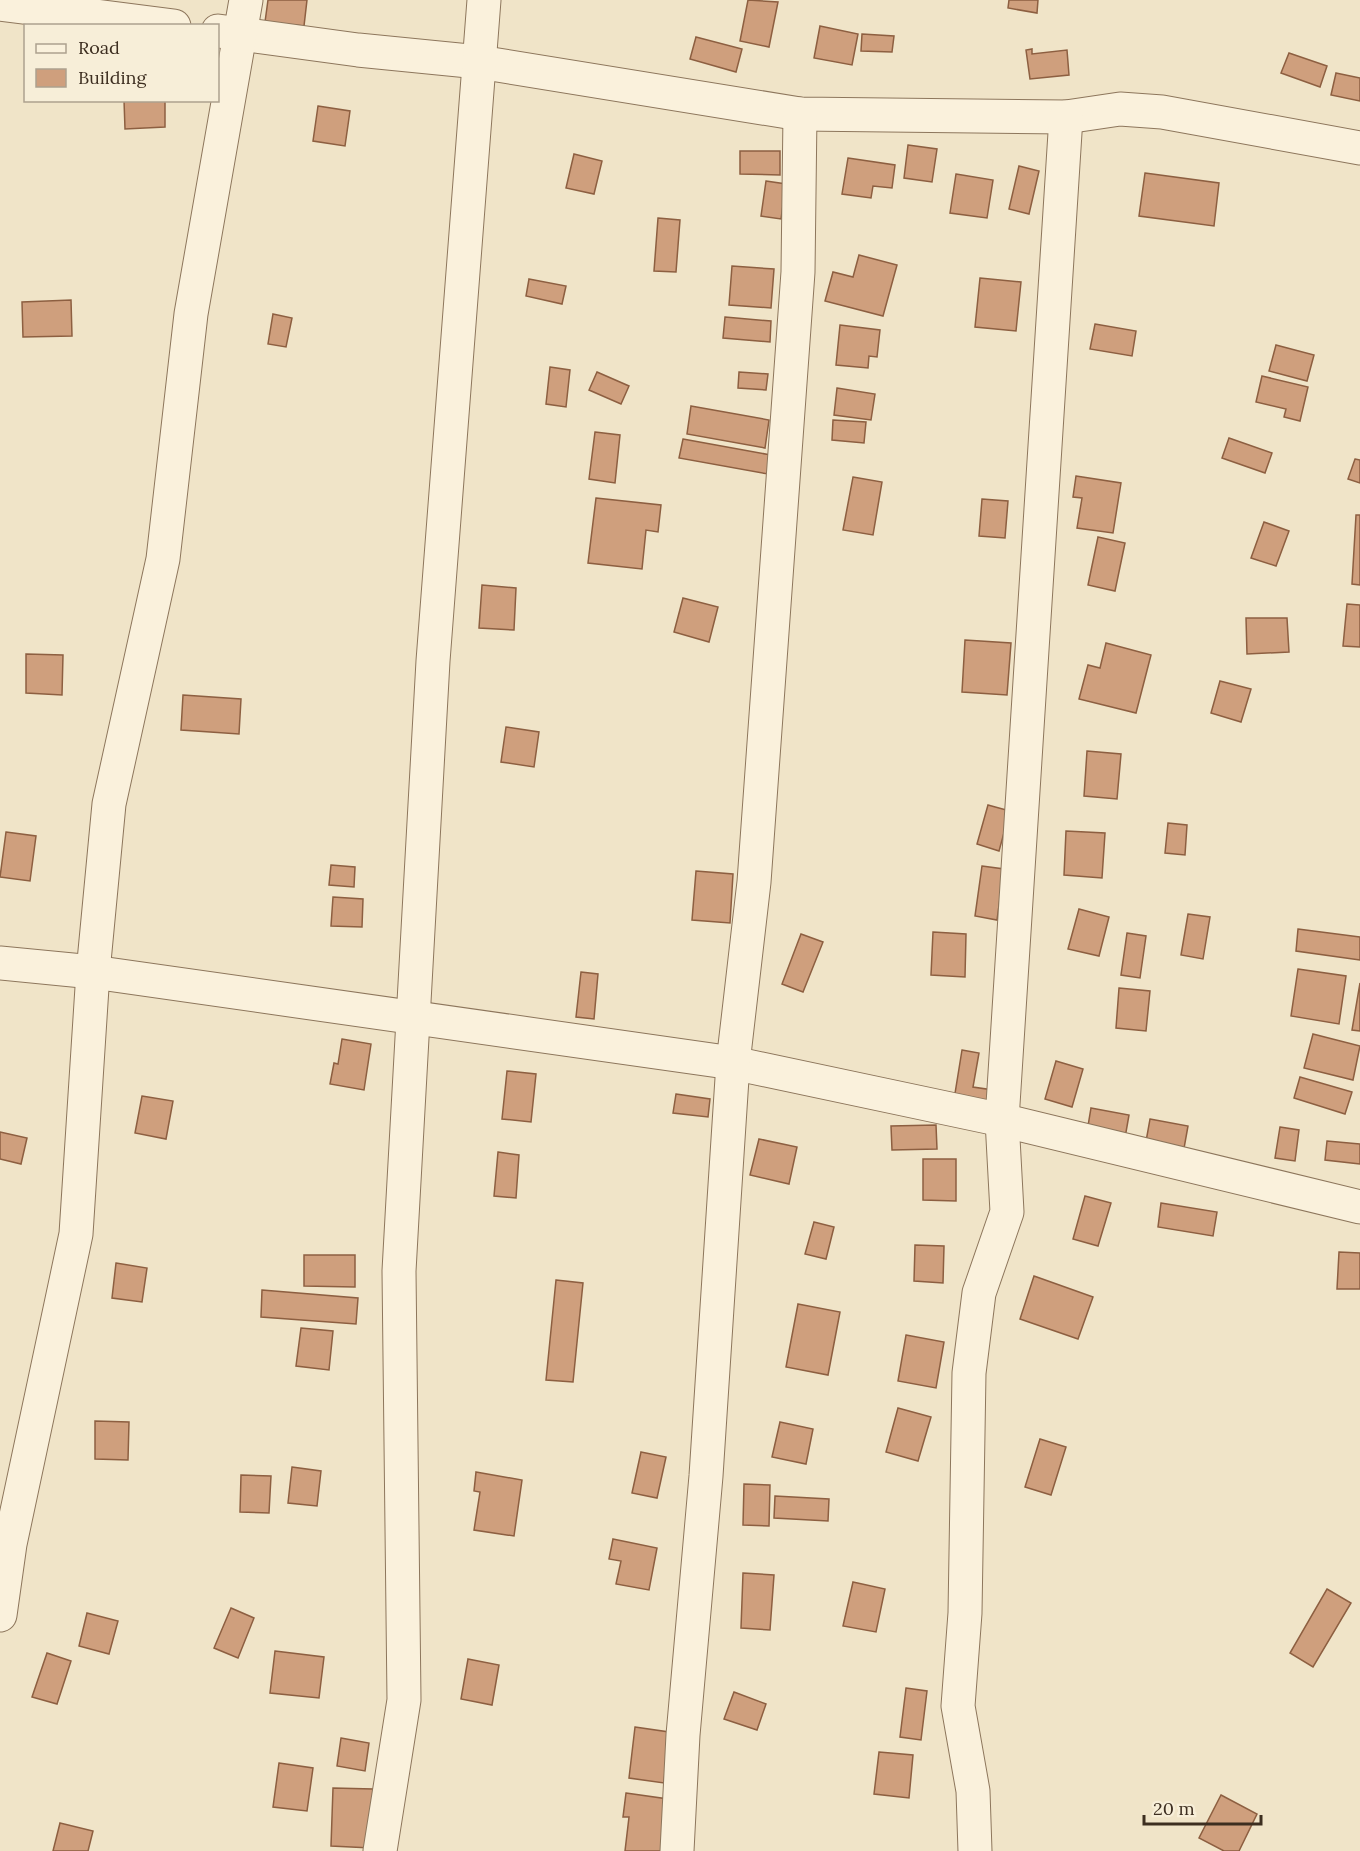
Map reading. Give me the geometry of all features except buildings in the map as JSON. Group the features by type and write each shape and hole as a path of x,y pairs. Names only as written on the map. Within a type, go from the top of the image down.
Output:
{"street":[{"path":"219,101 228,32 246,0"},
{"path":"380,1851 404,1700 399,1271 433,661 484,0"},
{"path":"0,4 158,24"},
{"path":"228,32 358,50 479,62 800,114 1066,117 1120,109 1161,112 1360,148"},
{"path":"0,1615 10,1544 76,1234 93,972 109,804 163,559 191,314 219,102"},
{"path":"678,1851 683,1735 706,1476 734,1063 754,882 797,284 800,114"},
{"path":"975,1851 973,1791 958,1706 965,1612 969,1384 979,1293 1007,1212 1002,1120 1066,117"},
{"path":"0,963 93,972 734,1063 1002,1120 1360,1207"}]}
